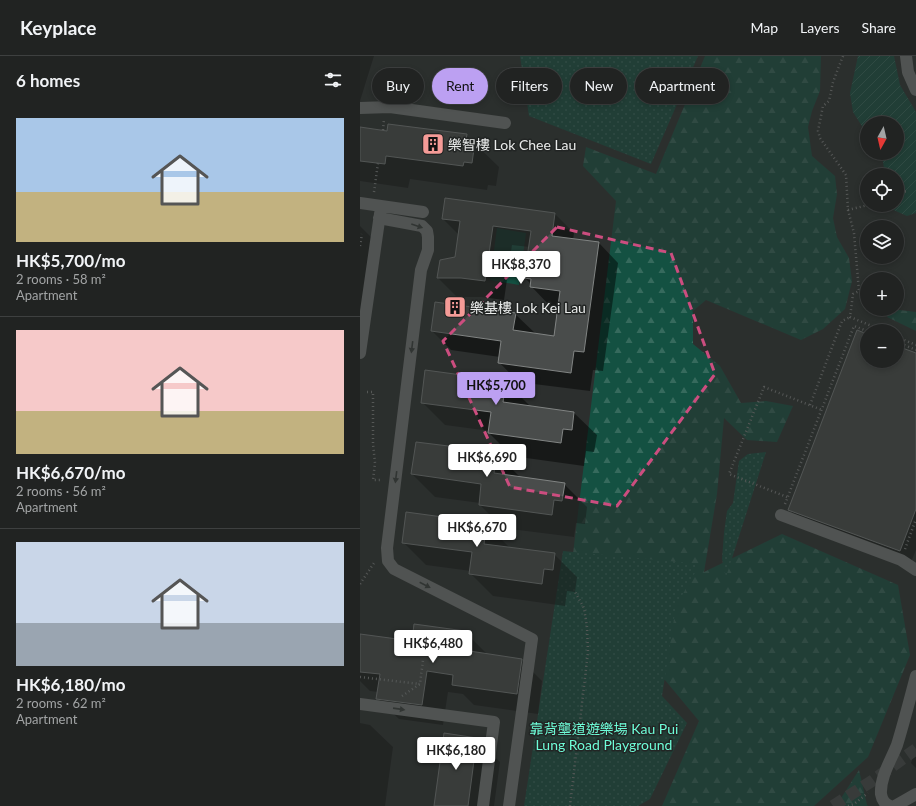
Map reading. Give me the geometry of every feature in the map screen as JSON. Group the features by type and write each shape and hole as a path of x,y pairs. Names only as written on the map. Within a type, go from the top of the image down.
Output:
{"street":[{"path":"906,56 908,72 916,90"},
{"path":"360,108 390,107 505,123"},
{"path":"360,203 380,212 422,226 427,231 429,243 421,270 388,548 388,561 394,569 532,639 509,806"},
{"path":"380,212 423,212"},
{"path":"360,353 380,212"},
{"path":"781,515 900,560 916,570"},
{"path":"890,806 885,804 882,800 882,782 897,744 916,676"},
{"path":"360,704 494,722 483,806"},
{"path":"895,806 916,794"}],"path":[{"path":"844,56 833,82 829,101 823,106 818,131 820,138 846,175 848,210 854,234 859,291 853,294 850,317"},
{"path":"374,192 378,163"},
{"path":"848,210 860,207"},
{"path":"360,246 363,227"},
{"path":"810,405 842,321 850,317 867,324"},
{"path":"781,515 854,326 860,328"},
{"path":"904,339 916,345"},
{"path":"904,345 916,350"},
{"path":"787,497 729,474 764,387 822,410"},
{"path":"367,392 373,392 373,444 375,463 373,480 381,480"},
{"path":"900,560 916,519"},
{"path":"360,584 378,558"},
{"path":"570,806 588,652 587,627 584,608 574,590"},
{"path":"401,697 420,684 423,660"},
{"path":"360,677 420,684"},
{"path":"848,806 854,804 882,782"}],"highlighted area":[{"path":"557,227 671,253 715,374 617,506 510,487 443,341"}],"green space":[{"path":"520,56 698,56 693,68 635,68 635,104 677,104 651,164 529,116 527,104 562,104 562,68 522,68"},
{"path":"705,56 821,56 820,91 812,111 808,127 812,156 835,176 837,194 833,218 837,237 849,258 852,281 845,309 823,329 801,340 706,300 693,311 693,344 720,366 741,403 766,401 793,406 777,442 747,440 724,418 717,494 704,572 782,534 898,585 910,655 868,757 814,806 662,806 699,721 665,680 596,669 572,562 616,201 583,166 586,147 656,174 685,104 729,104 729,68 700,68"},
{"path":"858,56 894,56 900,85 916,112 916,213 907,216 898,212 904,212 904,168 884,168 883,160 904,160 904,116 860,116 860,123 853,112 850,93"},
{"path":"497,228 526,233 519,285 490,280"},
{"path":"904,311 916,312 916,331 904,324 887,317 904,316"},
{"path":"766,452 726,577 722,559 724,533 727,511 733,503 739,461 748,454"},
{"name":"靠背壟道遊樂場 Kau Pui Lung Road Playground","path":"563,551 700,564 676,606 662,696 687,723 650,799 638,806 524,806"},
{"path":"859,770 868,806 836,806"}],"building":[{"name":"樂智樓 Lok Chee Lau","path":"388,124 467,134 466,141 475,142 472,163 464,162 463,166 386,156 385,164 360,161 360,127 387,131"},
{"path":"445,198 555,213 552,236 599,242 584,352 574,351 571,373 498,363 501,341 431,331 435,302 516,313 513,330 554,336 560,291 530,287 531,279 524,278 531,231 493,226 485,281 461,278 437,278 440,260 455,257 460,221 442,219"},
{"path":"857,330 860,331 860,368 904,368 904,349 916,353 916,509 900,551 788,510"},
{"path":"425,370 506,381 503,402 574,412 572,430 563,429 561,443 488,433 491,412 421,403"},
{"path":"416,442 497,452 494,473 565,483 562,501 554,500 552,515 479,505 481,484 411,474"},
{"path":"406,512 487,523 484,544 555,553 553,570 544,569 542,584 469,574 472,552 402,543"},
{"path":"414,624 465,631 463,650 522,659 517,694 452,685 453,675 427,671 422,705 376,699 380,674 360,672 360,634 412,641"},
{"path":"444,733 477,738 468,806 434,806"}],"tunnel":[{"path":"833,806 872,781 916,749"}],"place":[{"name":"樂智樓 Lok Chee Lau","path":"433,144"},
{"name":"樂基樓 Lok Kei Lau","path":"455,307"}]}
